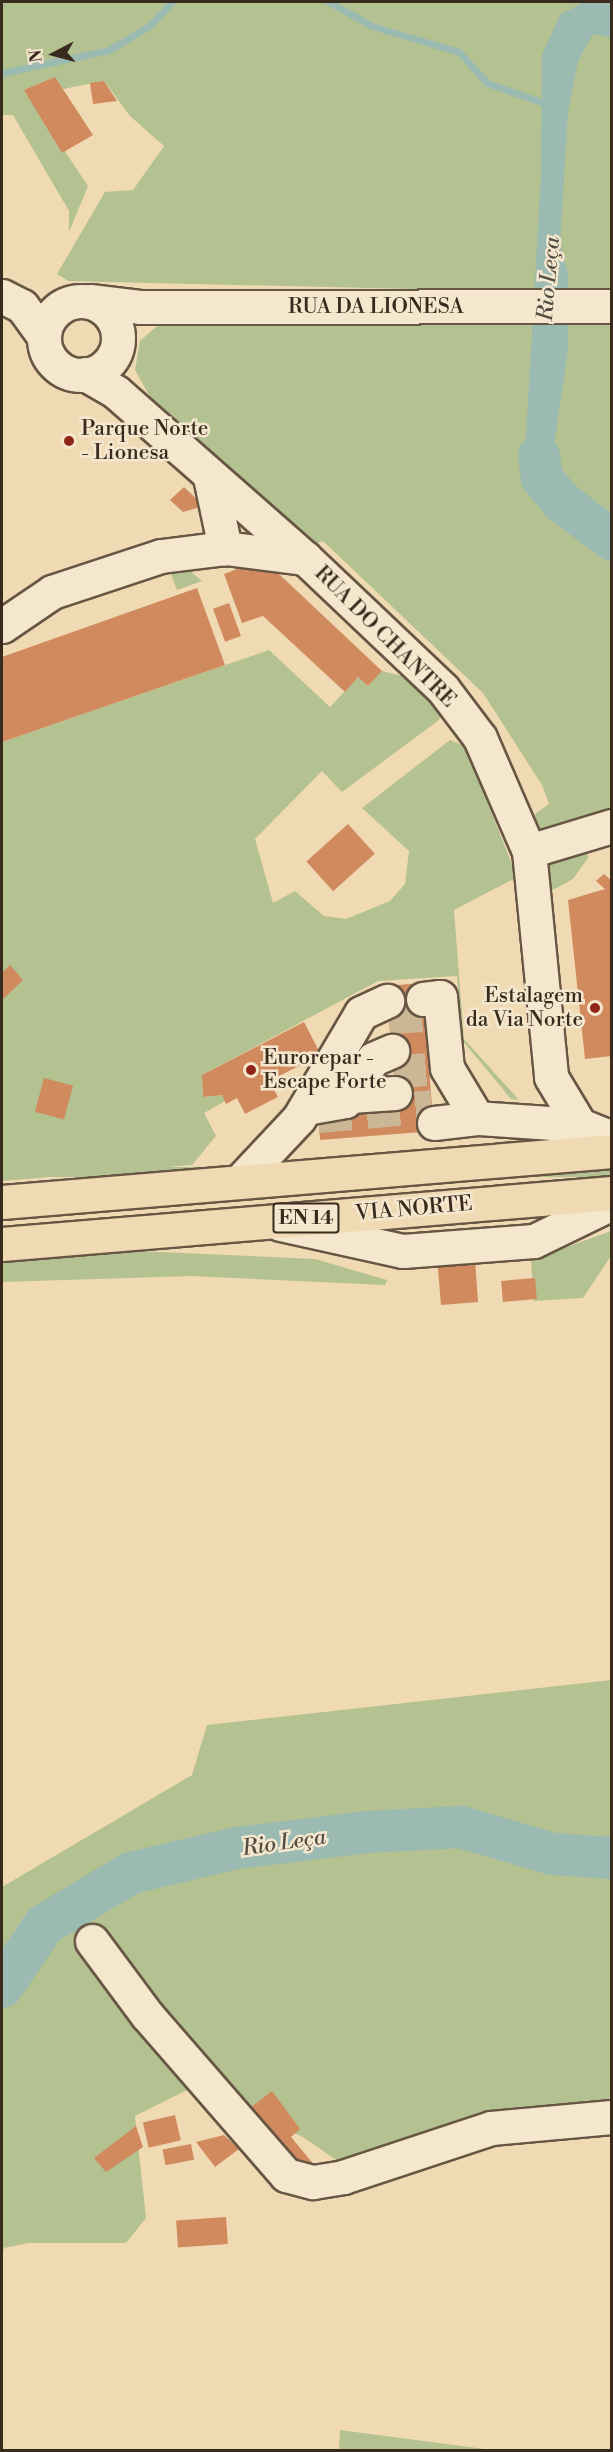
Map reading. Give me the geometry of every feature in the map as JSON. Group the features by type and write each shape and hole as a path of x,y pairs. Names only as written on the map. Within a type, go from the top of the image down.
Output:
{"highway":[{"name":"VIA NORTE","path":"2,1202 612,1150"},
{"name":"VIA NORTE","path":"2,1244 612,1193"}],"street":[{"path":"12,301 76,304 108,312 113,341 67,372 53,361 44,336 12,301"},
{"path":"44,336 51,316 76,304"},
{"name":"RUA DA LIONESA","path":"113,341 497,308 600,306"},
{"name":"RUA DO CHANTRE","path":"113,341 116,392 210,477 305,558 443,689 480,738 529,851 551,1077 580,1125"},
{"path":"210,477 225,548"},
{"path":"2,626 44,597 86,579 161,556 225,548 305,558"},
{"path":"529,851 612,826"},
{"path":"306,1122 356,1019 388,1009"},
{"path":"430,1009 444,1086 525,1122 580,1125 612,1138"},
{"path":"239,1182 306,1122 378,1077"},
{"path":"525,1122 545,1097 551,1077"},
{"path":"269,1221 404,1251 534,1241 612,1203"},
{"path":"92,1941 147,2015 286,2175 313,2182 343,2177 490,2128 612,2118"}],"green space":[{"path":"2,2 611,2 611,816 539,833 535,814 549,804 542,785 483,693 323,541 310,546 150,397 135,370 140,341 164,320 497,291 68,281 57,274 105,192 133,190 164,146 130,116 104,81 63,89 55,78 24,90 88,186 69,232 69,211 13,115 2,115"},
{"path":"185,567 202,581 177,590 169,569"},
{"path":"269,650 330,707 358,677 368,686 382,671 414,679 441,713 439,720 342,792 322,771 255,839 273,903 295,891 324,916 346,919 390,901 405,884 409,851 362,808 450,740 465,746 517,877 454,910 464,1039 519,1100 511,1099 462,1040 457,976 378,981 202,1075 203,1097 222,1095 225,1101 204,1113 216,1136 192,1165 2,1181 2,742"},
{"path":"586,844 588,858 573,879 549,892 547,862"},
{"path":"12,1167 611,1167 611,1177 12,1177"},
{"path":"611,1231 611,1256 583,1298 534,1301 531,1260"},
{"path":"115,1250 315,1259 387,1280 385,1285 192,1276 2,1282 2,1260"},
{"path":"611,1680 611,2120 346,2167 303,2137 193,2087 135,2116 146,2218 126,2243 28,2243 4,2248 2,2254 2,1887 192,1775 207,1725"},
{"path":"340,2430 492,2450 339,2450"}],"water":[{"path":"584,2 611,2 611,38 593,34 578,61 568,112 560,245 568,273 568,350 551,466 582,496 553,509 524,471 541,176 542,55 560,15"}],"building":[{"path":"55,77 93,135 62,153 24,90"},
{"path":"104,81 117,101 93,104 90,83"},
{"path":"184,487 204,506 183,512 170,500"},
{"path":"263,559 382,671 368,686 358,677 345,692 263,616 242,623 224,574"},
{"path":"197,588 225,665 2,742 2,657"},
{"path":"229,603 241,636 225,642 213,609"},
{"path":"348,824 375,854 333,891 306,861"},
{"name":"Estalagem da Via Norte","path":"604,874 612,881 612,1056 585,1059 568,900 605,889 596,881"},
{"path":"10,965 23,980 2,1000 2,973"},
{"path":"422,983 434,1131 320,1140 318,1111 396,1105 386,986"},
{"path":"304,1022 321,1055 269,1081 278,1097 245,1114 237,1098 226,1104 222,1095 203,1097 202,1075"},
{"path":"44,1078 73,1086 64,1120 35,1112"},
{"path":"532,1224 475,1259 478,1302 441,1305 435,1233"},
{"path":"535,1278 537,1299 503,1302 501,1281"},
{"path":"272,2091 300,2129 291,2137 316,2167 291,2172 245,2112"},
{"path":"175,2115 181,2140 149,2148 143,2122"},
{"path":"136,2126 143,2147 106,2172 94,2158"},
{"path":"224,2135 239,2149 215,2167 196,2142"},
{"path":"191,2144 194,2160 166,2165 163,2150"},
{"path":"226,2217 228,2244 178,2247 176,2220"}],"waterway":[{"path":"2,73 109,50 149,26 172,2"},
{"path":"329,2 372,26 459,52 487,83 547,104"},
{"name":"Rio Leça","path":"539,456 542,478 562,502 612,540"},
{"name":"Rio Leça","path":"2,1987 44,1925 131,1873 237,1848 367,1832 461,1827 552,1854 612,1858"}],"tunnel":[{"path":"389,1017 425,1015"},
{"path":"393,1072 429,1069"},
{"path":"318,1116 432,1106"}],"place":[{"name":"Parque Norte - Lionesa","path":"69,441"},
{"name":"Estalagem da Via Norte","path":"595,1008"},
{"name":"Eurorepar - Escape Forte","path":"251,1070"}]}
